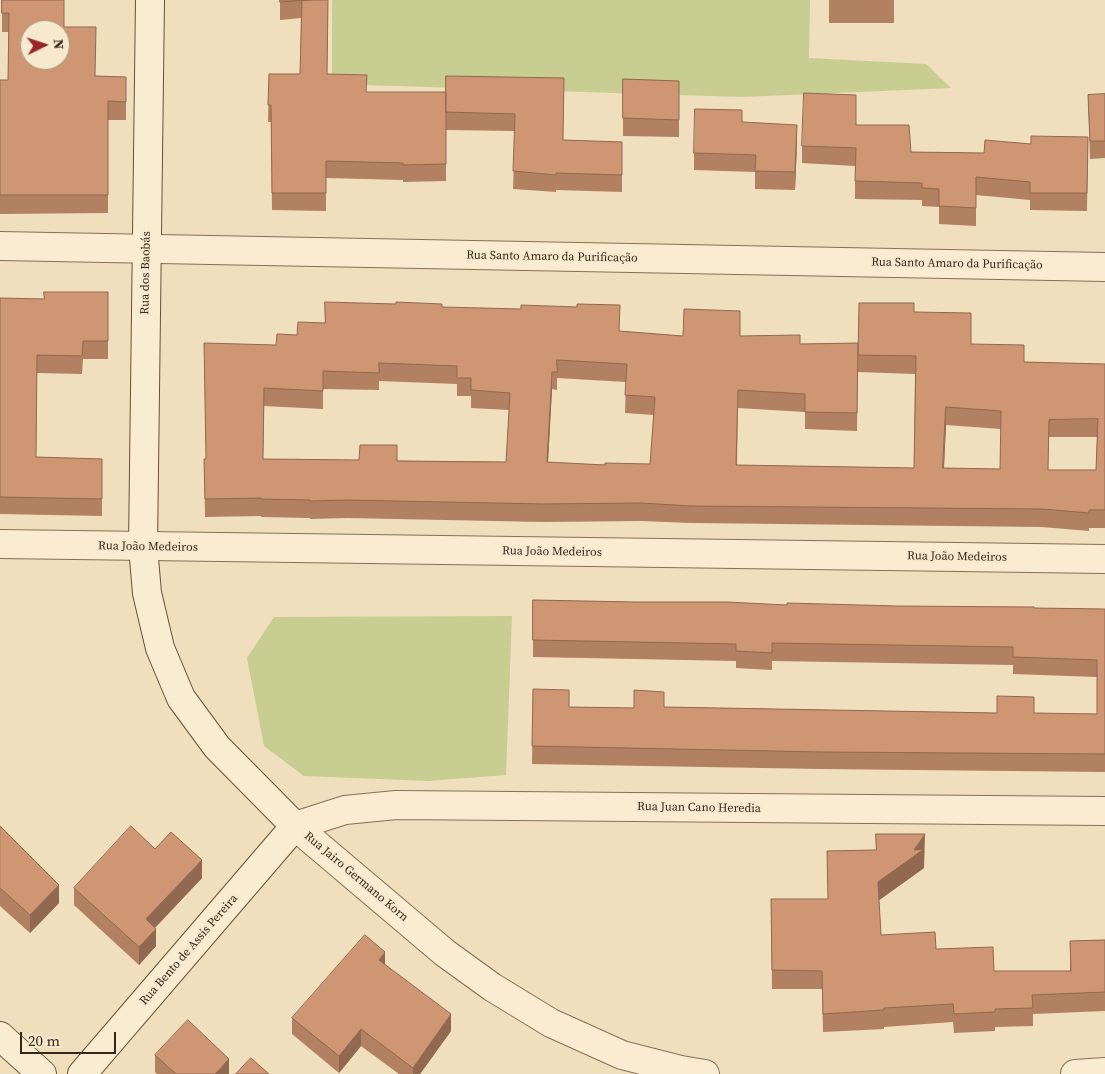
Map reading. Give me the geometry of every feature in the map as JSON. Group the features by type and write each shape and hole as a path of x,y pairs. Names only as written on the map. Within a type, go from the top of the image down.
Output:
{"street":[{"name":"Rua dos Baobás","path":"143,547 150,0"},
{"name":"Rua Santo Amaro da Purificação","path":"0,246 1105,267"},
{"name":"Rua João Medeiros","path":"0,544 1105,559"},
{"name":"Rua Jairo Germano Korn","path":"143,547 146,593 160,648 181,698 218,747 295,826 445,953 492,987 551,1023 622,1055 705,1074"},
{"name":"Rua Juan Cano Heredia","path":"295,826 345,810 396,805 1105,811"},
{"name":"Rua Bento de Assis Pereira","path":"82,1074 295,826"},
{"path":"0,1036 42,1074"},
{"path":"1076,1074 1105,1072"}],"green space":[{"path":"332,0 810,0 809,58 926,64 951,88 742,97 332,84"},
{"path":"512,616 506,775 428,781 304,776 264,746 247,658 274,617"}],"building":[{"path":"2,0 64,0 64,20 20,20 20,70 70,70 70,27 96,27 95,76 126,77 126,102 108,101 108,195 0,195 0,80 8,80 9,13 2,13"},
{"path":"280,0 306,0 280,2"},
{"path":"328,0 327,74 367,75 366,92 446,92 446,164 403,165 403,163 326,161 326,193 272,193 271,105 268,105 269,74 300,74 302,1"},
{"path":"446,76 564,78 563,140 622,142 622,175 556,173 556,175 513,171 515,114 446,112"},
{"path":"623,79 679,81 679,120 623,118"},
{"path":"804,93 856,95 856,125 909,125 911,152 984,153 985,140 1031,144 1031,136 1088,137 1087,193 1030,193 1030,182 976,177 976,208 939,206 939,189 922,188 922,183 855,181 856,148 802,146"},
{"path":"1105,94 1105,141 1090,141 1088,95"},
{"path":"695,109 742,110 742,122 797,125 795,172 755,171 756,155 694,153"},
{"path":"44,292 108,292 108,341 83,341 82,356 37,355 36,457 102,459 102,499 0,497 0,298 44,299"},
{"path":"325,302 396,304 396,302 442,304 442,307 521,309 521,305 577,307 577,304 620,305 619,331 683,336 684,309 740,311 740,336 800,335 800,344 858,343 857,413 805,412 805,394 738,390 736,465 914,468 916,356 858,355 859,303 914,303 914,312 971,313 971,344 1024,345 1024,362 1105,364 1105,510 1089,510 1089,513 1042,509 691,506 641,503 543,504 310,501 261,498 205,499 204,343 276,345 277,334 297,335 298,322 325,323","holes":["557,360 627,364 625,395 655,397 650,464 605,463 605,465 547,462 552,372 557,372","379,363 457,366 457,378 471,378 471,390 510,393 506,462 397,461 397,445 360,445 359,460 263,459 264,388 323,391 323,371 379,373","946,407 1001,411 1000,469 943,468","1098,419 1096,470 1048,470 1049,420"]},
{"path":"533,600 1105,609 1105,754 821,752 532,746 533,689 569,690 569,707 634,708 634,690 664,692 664,707 997,713 997,696 1034,697 1034,713 1097,714 1097,660 1013,657 1013,647 772,643 772,653 736,651 736,644 533,640"},
{"path":"0,826 59,885 30,915 0,888"},
{"path":"131,826 155,849 171,832 202,860 146,919 156,929 139,947 74,888"},
{"path":"876,834 925,834 914,850 924,849 878,882 881,935 935,932 936,949 993,947 994,971 1071,971 1070,941 1105,940 1105,992 1032,995 1033,1008 995,1009 995,1012 954,1014 953,1004 823,1014 822,971 772,970 771,899 828,899 827,851 876,850"},
{"path":"365,935 385,952 379,960 451,1014 413,1068 361,1029 339,1056 292,1018"},
{"path":"188,1020 229,1059 215,1074 176,1074 155,1055"},
{"path":"251,1058 269,1074 236,1074"}]}
